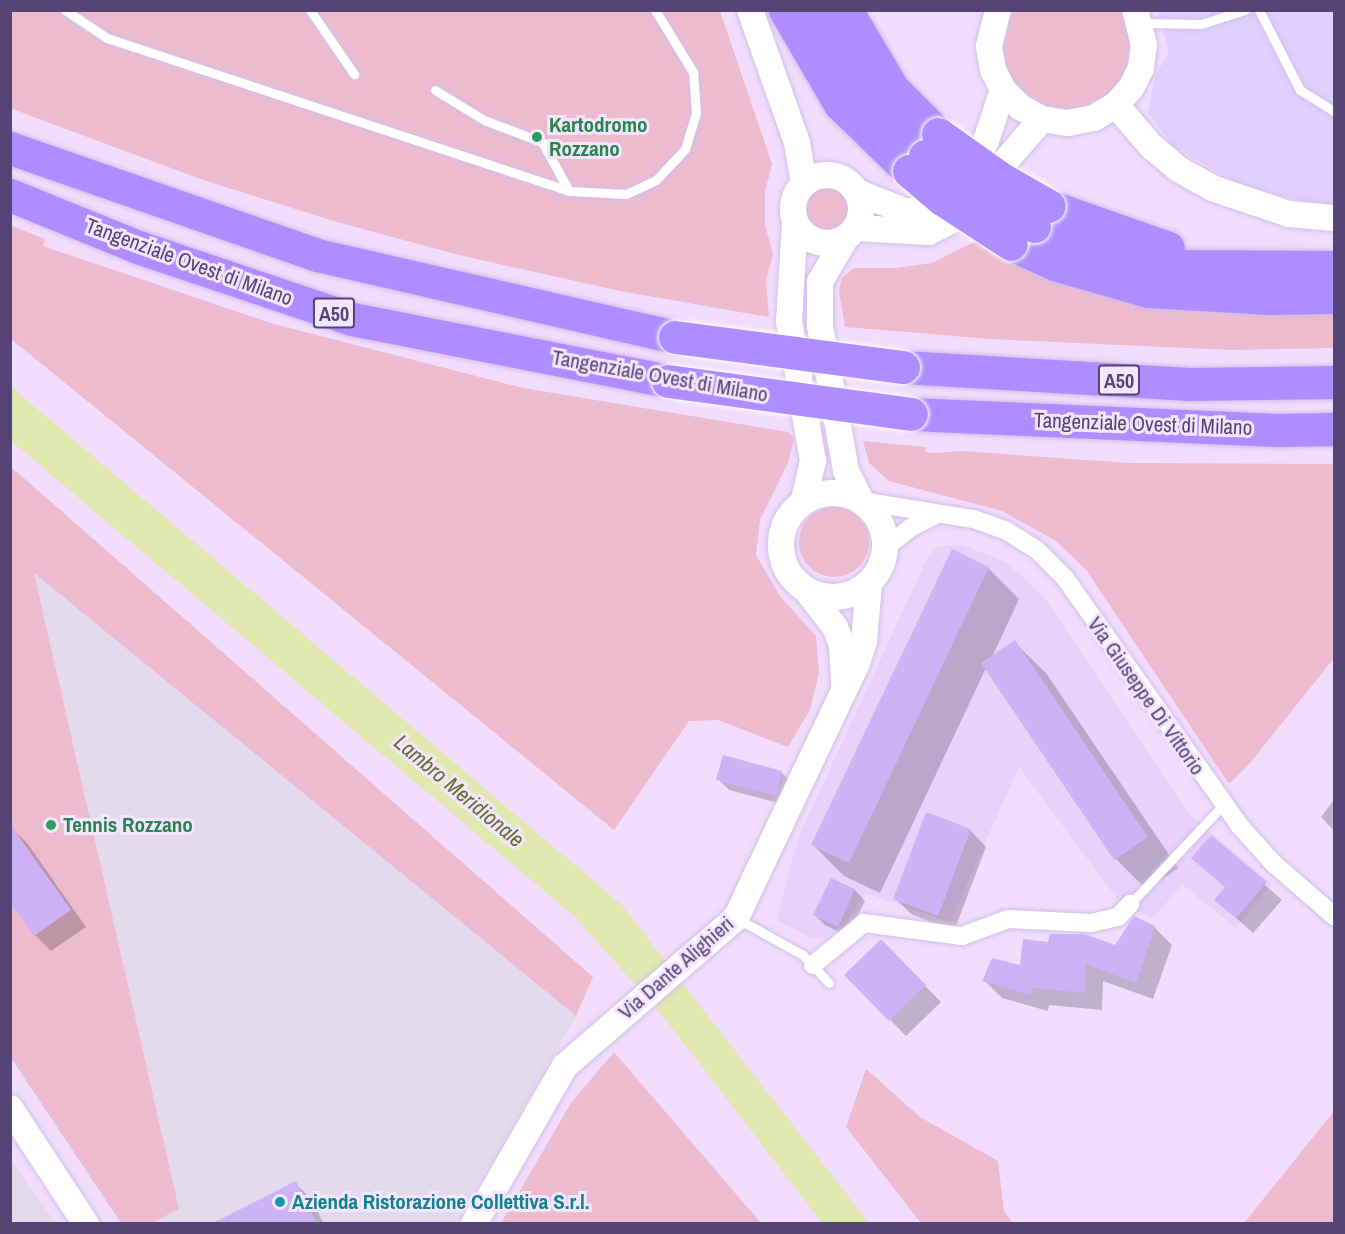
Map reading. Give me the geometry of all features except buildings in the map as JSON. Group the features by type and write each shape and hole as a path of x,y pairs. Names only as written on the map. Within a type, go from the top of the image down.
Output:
{"highway":[{"path":"786,10 840,104 924,153 1000,178 1057,265 1148,291 1269,298 1335,297"},
{"path":"814,10 843,61 891,123 924,153"},
{"path":"846,10 893,89 924,153 942,199 1031,226 1154,245 1258,266 1335,267"},
{"name":"Tangenziale Ovest di Milano","path":"21,152 317,255 675,337 903,368 1189,384 1335,382"},
{"name":"Tangenziale Ovest di Milano","path":"13,196 138,247 352,319 668,381 911,414 1277,430 1335,429"}],"street":[{"path":"750,10 797,143 804,183"},
{"path":"998,10 988,47 993,70 1003,90 1020,107 1042,119 1068,123 1094,118 1116,105 1131,88 1141,68 1144,45 1138,17"},
{"path":"804,500 813,461 789,321 795,223 794,200 804,183 813,177 834,175 858,192 907,212 928,207 968,172 986,141 1003,90"},
{"path":"1116,105 1151,146 1178,169 1212,189 1289,214 1335,218"},
{"path":"795,223 812,240 835,243 850,234 929,232 956,218 1042,119"},
{"path":"858,192 862,211 820,282 820,326 846,471 861,501 880,521 886,548"},
{"path":"861,501 843,493 823,493 804,500 791,513 782,529 780,548 789,573 808,592 840,597 868,584 877,573 886,548 910,528 936,515"},
{"name":"Via Giuseppe Di Vittorio","path":"861,501 936,515 974,519 1005,530 1037,550 1065,578 1223,804 1273,863 1335,916"},
{"name":"Via Dante Alighieri","path":"474,1224 566,1066 736,918 844,690 864,641 868,584"},
{"name":"Via Dante Alighieri","path":"808,592 830,619 842,645 844,690"},
{"path":"813,965 841,938 864,923 962,936 1008,919 1091,923 1118,917 1130,904"},
{"path":"10,1108 86,1224"}],"lane":[{"path":"64,10 107,38 569,191 626,194 656,180 685,149 696,113 693,72 655,10"},
{"path":"310,10 354,74"},
{"path":"1138,17 1201,24 1245,10"},
{"path":"1259,10 1300,90 1335,111"},
{"path":"435,90 484,120 542,142 569,191"},
{"path":"1130,904 1223,804"},
{"path":"736,918 803,955 829,983"}],"shaded area":[{"path":"1120,10 1129,30 1130,54 1123,77 1108,95 1087,106 1063,110 1040,104 1021,91 1007,71 1002,48 1005,25 1013,11"},
{"name":"Kartodromo Rozzano","path":"10,11 720,11 772,164 765,192 765,225 773,254 766,280 769,317 620,291 459,255 337,222 203,180 23,113 11,108"},
{"path":"1158,11 1334,11 1334,204 1308,202 1240,185 1173,146 1148,113 1155,76 1169,52"},
{"path":"828,186 843,193 850,208 843,223 828,230 813,223 806,208 813,193"},
{"path":"10,225 45,239 43,246 274,324 523,388 788,432 794,439 788,463 760,520 756,555 780,596 816,636 819,673 810,710 788,747 718,720 689,721 614,830 11,339"},
{"path":"978,240 1334,312 1334,348 1231,350 990,339 845,327 839,291 842,278 854,268 896,268 932,263"},
{"path":"863,441 926,447 925,452 933,453 962,451 1129,463 1334,464 1334,658 1250,763 1229,784 1086,570 1056,541 1002,511 889,481 869,463"},
{"path":"10,466 593,977 576,1016 34,573 179,1209 152,1223 121,1223 11,1058"},
{"path":"834,507 853,513 863,523 869,542 863,561 853,571 834,577 815,571 805,561 799,542 805,523 815,513"},
{"path":"962,545 1006,562 1045,598 1189,814 1272,884 1236,928 1183,885 1152,918 1135,910 1128,913 1019,767 950,922 865,893 845,925 827,937 812,938 777,920 798,838 929,554 938,547"},
{"path":"34,573 576,1016 455,1223 152,1223 179,1209"},
{"path":"614,1052 761,1223 501,1223 571,1103"},
{"path":"866,1069 920,1117 998,1161 1004,1211 1013,1223 921,1223 846,1127"},
{"path":"1334,1111 1334,1223 1244,1223"},
{"path":"11,1159 55,1223 11,1223"}],"water":[{"name":"Lambro Meridionale","path":"10,386 621,904 869,1223 822,1223 662,1015 576,918 11,441"}],"place":[{"name":"Kartodromo Rozzano","path":"537,137"},
{"name":"Tennis Rozzano","path":"51,825"},
{"name":"Azienda Ristorazione Collettiva S.r.l.","path":"280,1202"}]}
